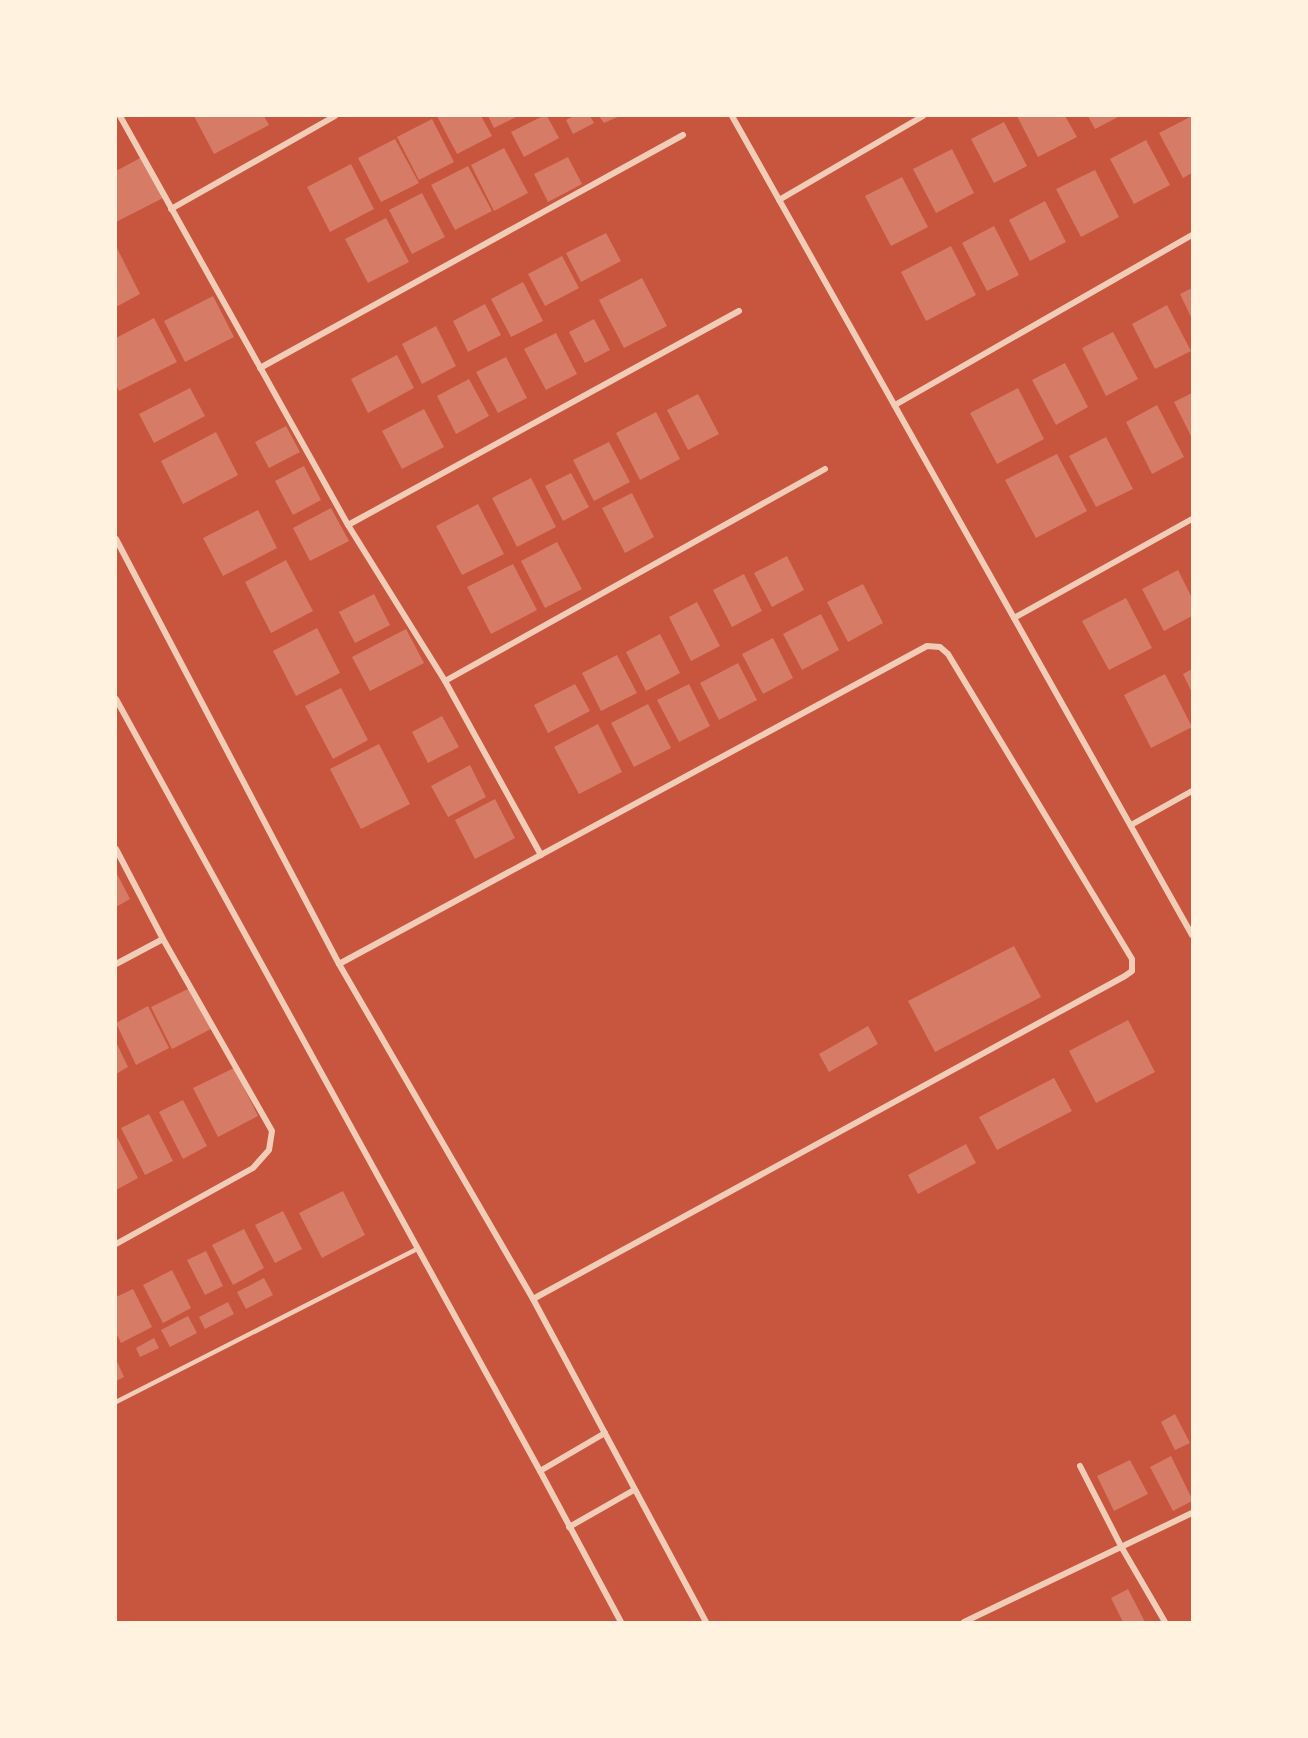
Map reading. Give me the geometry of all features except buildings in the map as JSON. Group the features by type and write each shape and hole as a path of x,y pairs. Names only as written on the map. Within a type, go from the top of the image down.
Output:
{"street":[{"path":"120,116 348,525 445,681 541,855"},
{"path":"171,209 335,116"},
{"path":"732,116 1192,935"},
{"path":"779,200 923,116"},
{"path":"260,368 683,135"},
{"path":"895,405 1192,235"},
{"path":"348,525 739,311"},
{"path":"445,681 825,469"},
{"path":"1014,618 1192,519"},
{"path":"116,539 339,964 533,1299 706,1623"},
{"path":"339,964 927,646 940,647 948,654 1132,959 1132,971 533,1299"},
{"path":"116,699 540,1471 621,1623"},
{"path":"1131,825 1192,791"},
{"path":"116,849 163,939 272,1131 269,1150 253,1167 116,1244"},
{"path":"116,964 163,939"},
{"path":"540,1471 605,1433"},
{"path":"1080,1466 1122,1548 1166,1623"},
{"path":"569,1527 634,1490"},
{"path":"964,1623 1192,1513"}],"lane":[{"path":"116,1402 417,1249"}]}
